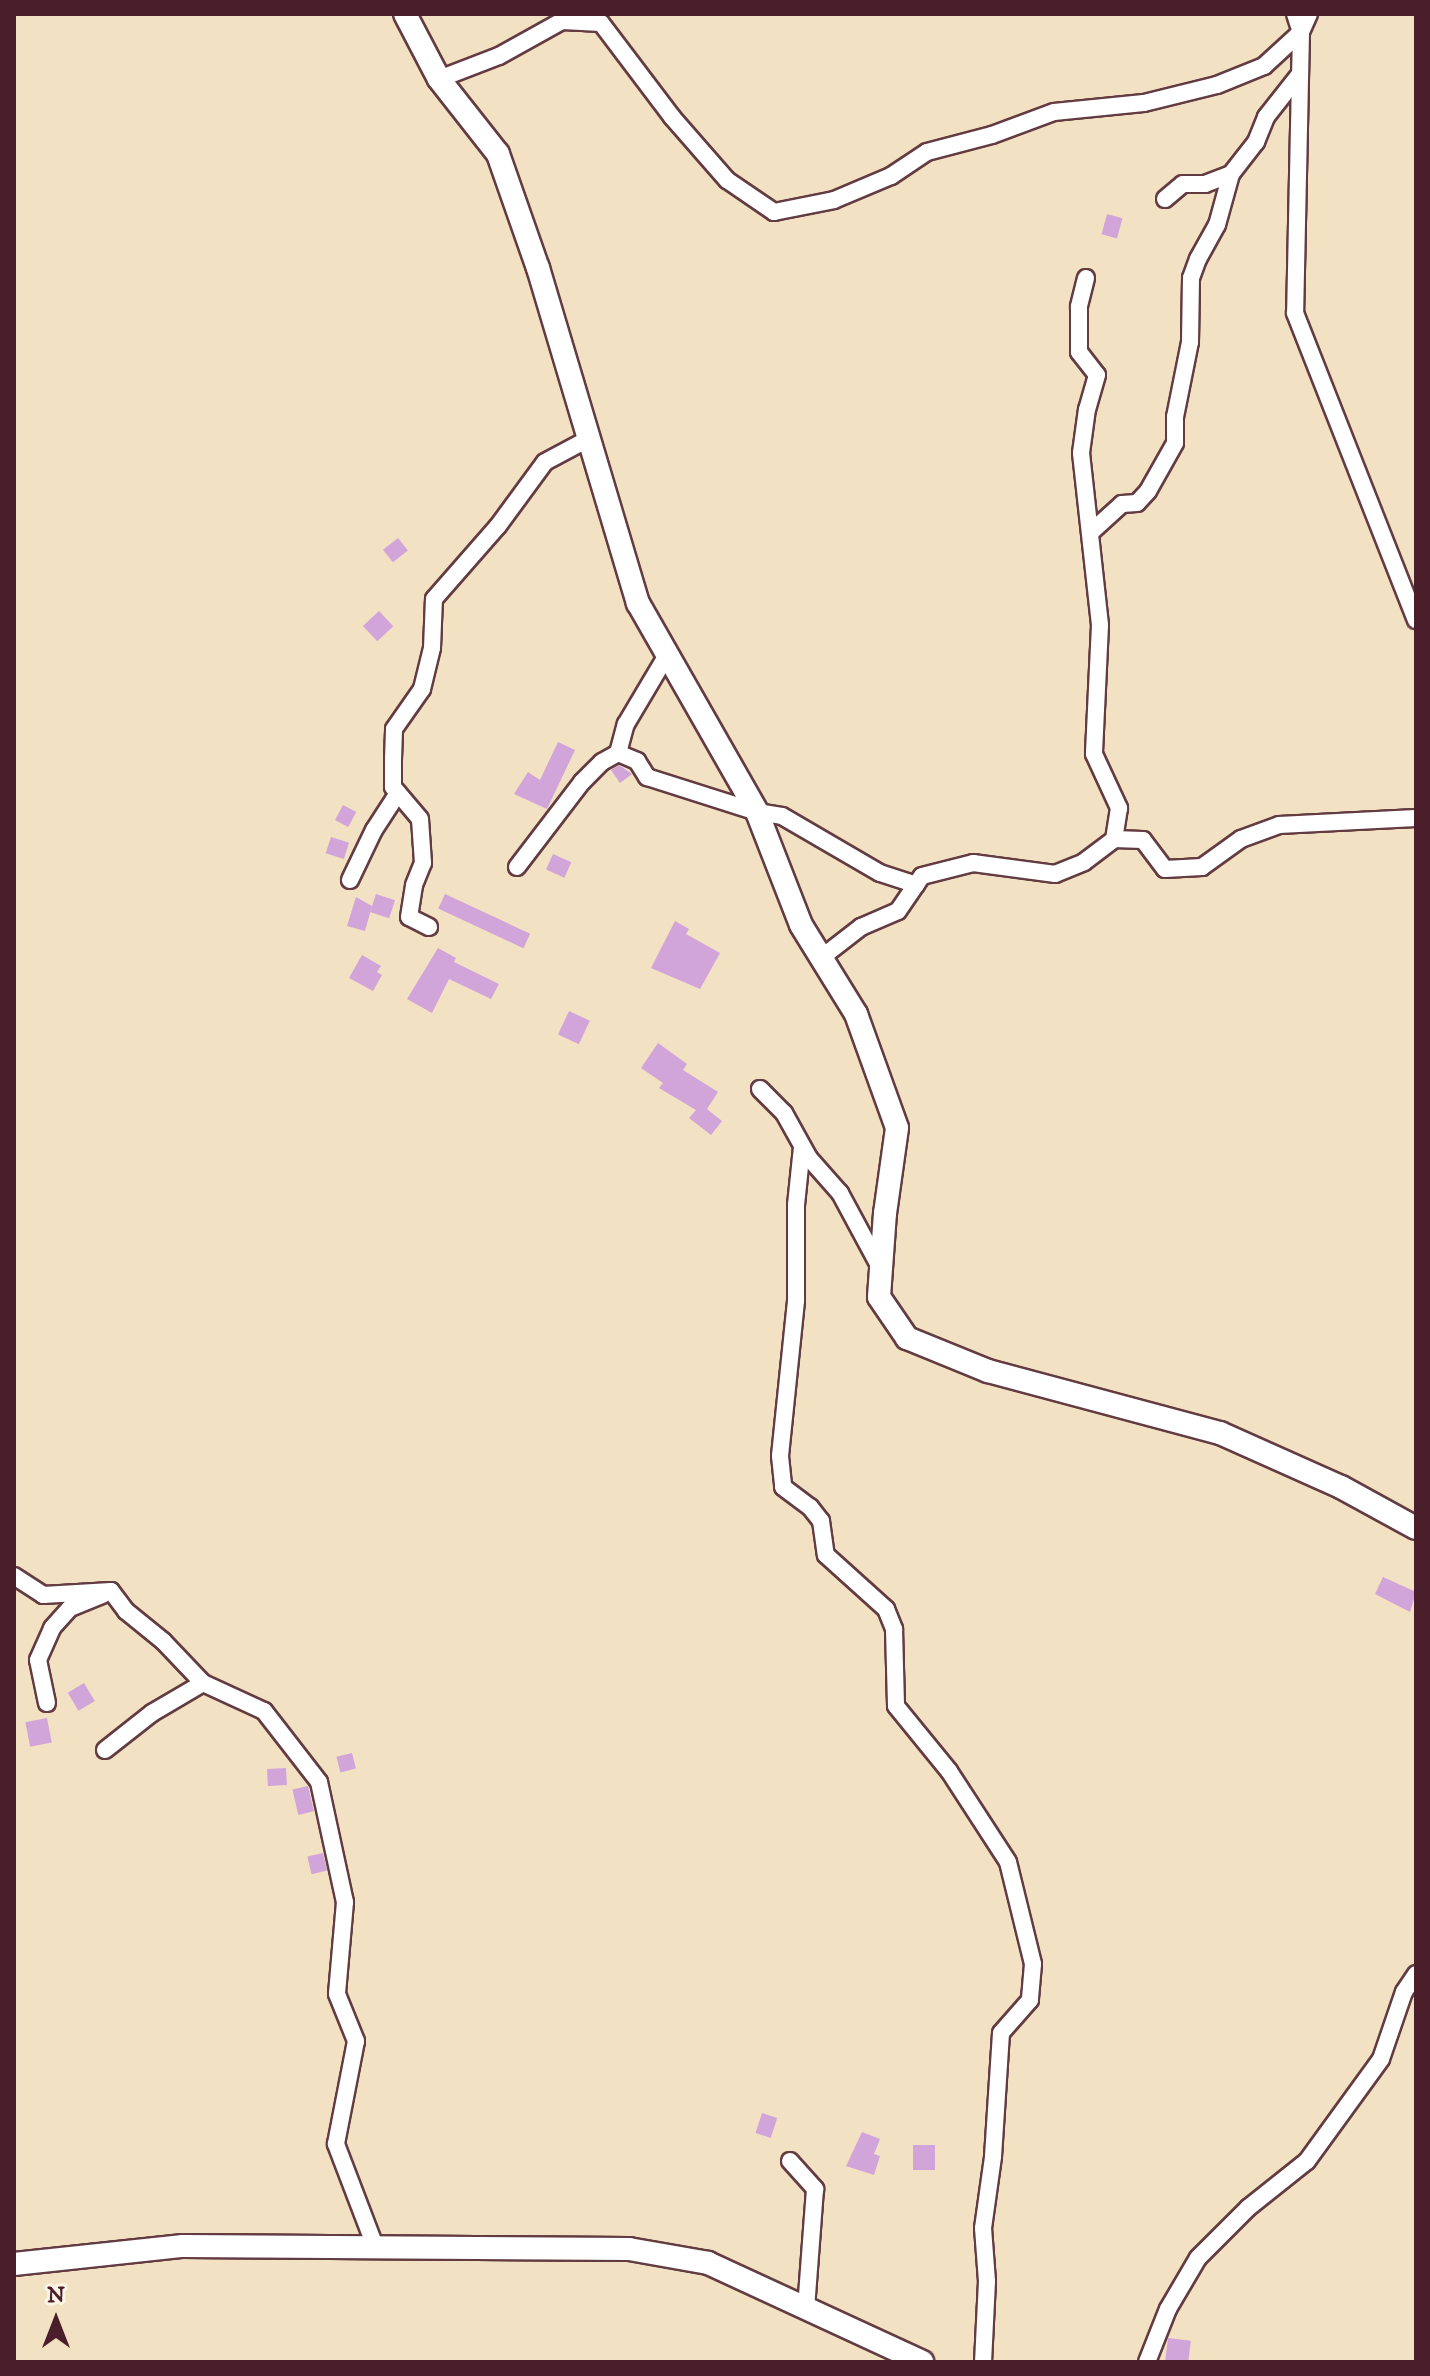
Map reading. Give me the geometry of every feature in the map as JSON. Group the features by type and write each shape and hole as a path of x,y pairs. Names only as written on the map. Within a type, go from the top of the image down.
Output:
{"street":[{"path":"405,14 439,79 498,154 538,268 638,603 757,812 801,925 856,1014 897,1128 879,1297 907,1338 988,1371 1220,1433 1341,1487 1416,1528"},
{"path":"1295,14 1301,32 1295,313 1416,620"},
{"path":"439,79 499,56 562,21 601,23 672,117 727,180 774,212 834,200 891,176 927,152 992,135 1054,112 1144,103 1217,85 1264,66 1301,32 1309,14"},
{"path":"1090,533 1122,504 1137,503 1148,491 1175,443 1175,417 1190,342 1191,278 1217,225 1231,174 1256,142 1266,117 1300,74"},
{"path":"1165,199 1183,184 1205,184 1231,174"},
{"path":"1086,278 1079,307 1079,352 1097,375 1087,409 1081,453 1100,625 1094,754 1119,808 1114,839"},
{"path":"429,927 409,917 414,885 423,863 420,819 393,787 394,729 422,689 432,648 434,599 498,526 545,462 590,438"},
{"path":"517,867 582,782 602,762 618,753 626,724 667,655"},
{"path":"618,753 637,761 647,777 797,822 880,873 916,885"},
{"path":"350,880 374,830 398,793"},
{"path":"821,958 861,927 898,911 922,876 973,863 1055,874 1084,862 1114,839 1143,840 1165,869 1202,867 1241,839 1279,825 1416,818"},
{"path":"760,1089 784,1113 802,1147 840,1193 881,1269"},
{"path":"802,1147 796,1205 796,1301 780,1456 783,1487 810,1507 821,1521 826,1555 886,1609 894,1629 896,1706 949,1771 1008,1862 1033,1964 1030,2000 1001,2033 993,2157 983,2228 987,2281 987,2336 983,2362"},
{"path":"14,1576 43,1595 111,1591"},
{"path":"111,1591 126,1611 163,1641 203,1683 264,1711 319,1782 345,1902 337,1994 356,2041 336,2144 376,2249"},
{"path":"47,1703 38,1660 52,1628 70,1608 111,1591"},
{"path":"105,1750 152,1713 203,1683"},
{"path":"1147,2362 1168,2309 1198,2258 1248,2208 1307,2161 1381,2059 1404,1992 1416,1974"},
{"path":"790,2161 815,2189 806,2308"},
{"path":"14,2264 183,2246 629,2249 708,2263 922,2362"}],"building":[{"path":"1107,214 1122,218 1117,238 1102,234"},
{"path":"398,538 408,551 393,562 383,550"},
{"path":"379,611 393,626 377,641 363,626"},
{"path":"558,742 575,750 547,809 514,794 528,772 540,780"},
{"path":"619,765 632,774 620,783 611,770"},
{"path":"343,805 356,812 348,827 335,820"},
{"path":"331,837 349,843 344,859 326,853"},
{"path":"553,854 571,862 564,878 546,870"},
{"path":"376,894 395,900 389,918 370,912"},
{"path":"445,894 530,934 523,948 438,909"},
{"path":"356,897 372,906 365,931 347,926"},
{"path":"675,921 689,929 686,934 720,953 700,989 651,968"},
{"path":"438,948 456,958 454,962 499,984 491,999 449,979 432,1013 407,999"},
{"path":"362,955 381,966 377,972 382,975 373,991 349,978"},
{"path":"569,1011 590,1021 579,1044 558,1035"},
{"path":"658,1043 687,1064 683,1070 718,1092 707,1109 722,1121 711,1135 689,1118 696,1110 659,1088 663,1083 641,1068"},
{"path":"1383,1577 1416,1592 1410,1612 1375,1594"},
{"path":"84,1683 95,1701 79,1711 68,1693"},
{"path":"47,1718 52,1743 30,1747 25,1722"},
{"path":"352,1753 356,1769 340,1772 336,1757"},
{"path":"286,1768 287,1785 268,1786 267,1769"},
{"path":"308,1786 314,1811 298,1815 292,1790"},
{"path":"323,1853 327,1871 311,1874 307,1857"},
{"path":"762,2113 777,2118 771,2138 756,2133"},
{"path":"862,2132 880,2139 874,2154 880,2156 874,2175 846,2166"},
{"path":"913,2145 935,2145 935,2170 913,2170"},
{"path":"1168,2338 1191,2341 1188,2362 1165,2362"}]}
